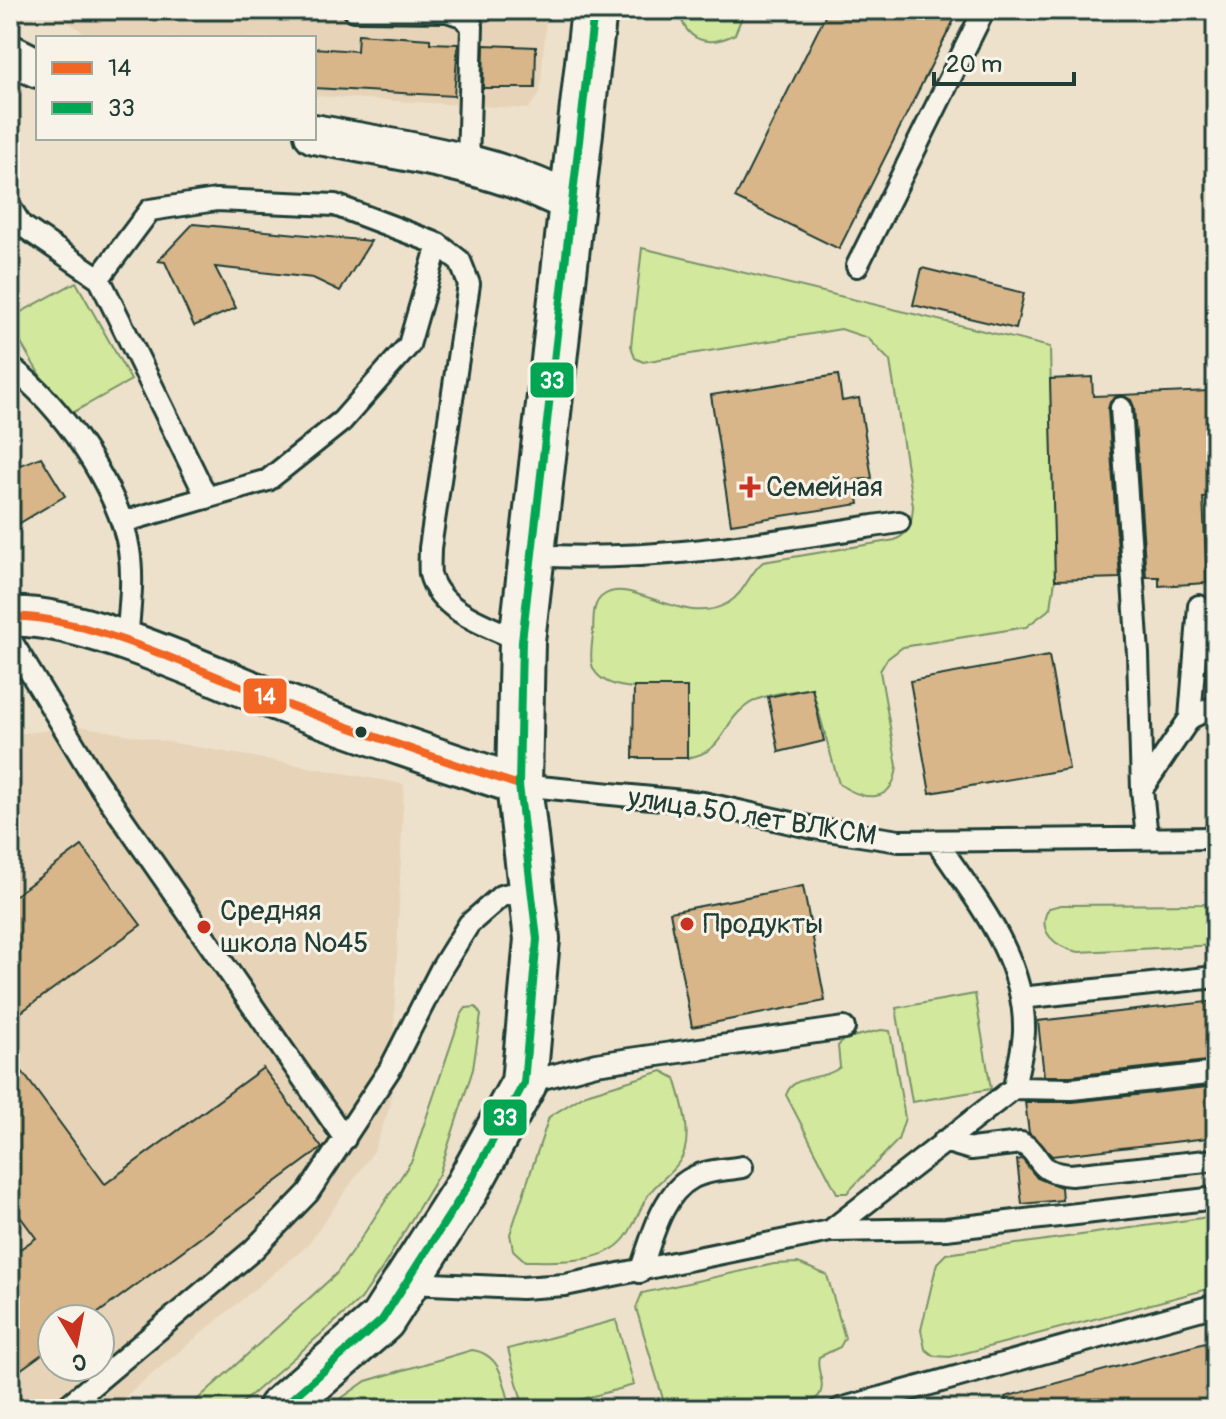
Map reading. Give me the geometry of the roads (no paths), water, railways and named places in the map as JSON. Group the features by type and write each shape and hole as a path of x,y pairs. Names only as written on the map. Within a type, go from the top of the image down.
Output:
{"main road":[{"path":"280,1409 382,1320 409,1283 466,1189 524,1083 537,939 519,785 522,641 594,10"}],"street":[{"path":"10,54 36,67"},
{"path":"316,134 468,163 535,184 571,203"},
{"path":"10,617 32,615 127,643 380,740 519,785"}],"lane":[{"path":"354,10 447,11 462,16 472,26 468,163"},
{"path":"857,266 984,10"},
{"path":"99,278 150,210 216,200 335,205 438,244 460,261 469,284 430,548 430,574 442,595 472,619 522,641"},
{"path":"10,207 21,225 99,278 207,498"},
{"path":"123,522 268,480 342,421 409,345 438,244"},
{"path":"10,367 31,382 77,435 123,522 132,576 127,643"},
{"path":"1121,408 1147,838"},
{"path":"532,555 581,558 716,550 899,522"},
{"path":"1142,789 1190,718 1199,606"},
{"path":"10,639 95,779 345,1139"},
{"path":"1190,718 1216,706"},
{"name":"улица 50 лет ВЛКСМ","path":"519,785 703,803 814,828 899,841 1216,838"},
{"path":"937,842 989,920 1013,964 1021,998 1024,1033 1014,1088"},
{"path":"64,1409 253,1250 308,1193 390,1069 441,969 469,924 501,896 530,889"},
{"path":"1021,998 1216,977"},
{"path":"524,1083 596,1064 844,1028"},
{"path":"830,1231 1014,1088 1072,1089 1216,1073"},
{"path":"944,1141 971,1149 1021,1143 1028,1146 1041,1166 1053,1174 1071,1175 1216,1160"},
{"path":"640,1272 665,1207 683,1183 695,1176 742,1167"},
{"path":"409,1283 522,1288 565,1285 830,1231 946,1229 1216,1198"},
{"path":"840,1409 1216,1305"}],"place":[{"name":"Семейная","path":"750,487"},
{"name":"Продукты","path":"687,924"},
{"name":"Средняя школа №45","path":"204,927"}]}
